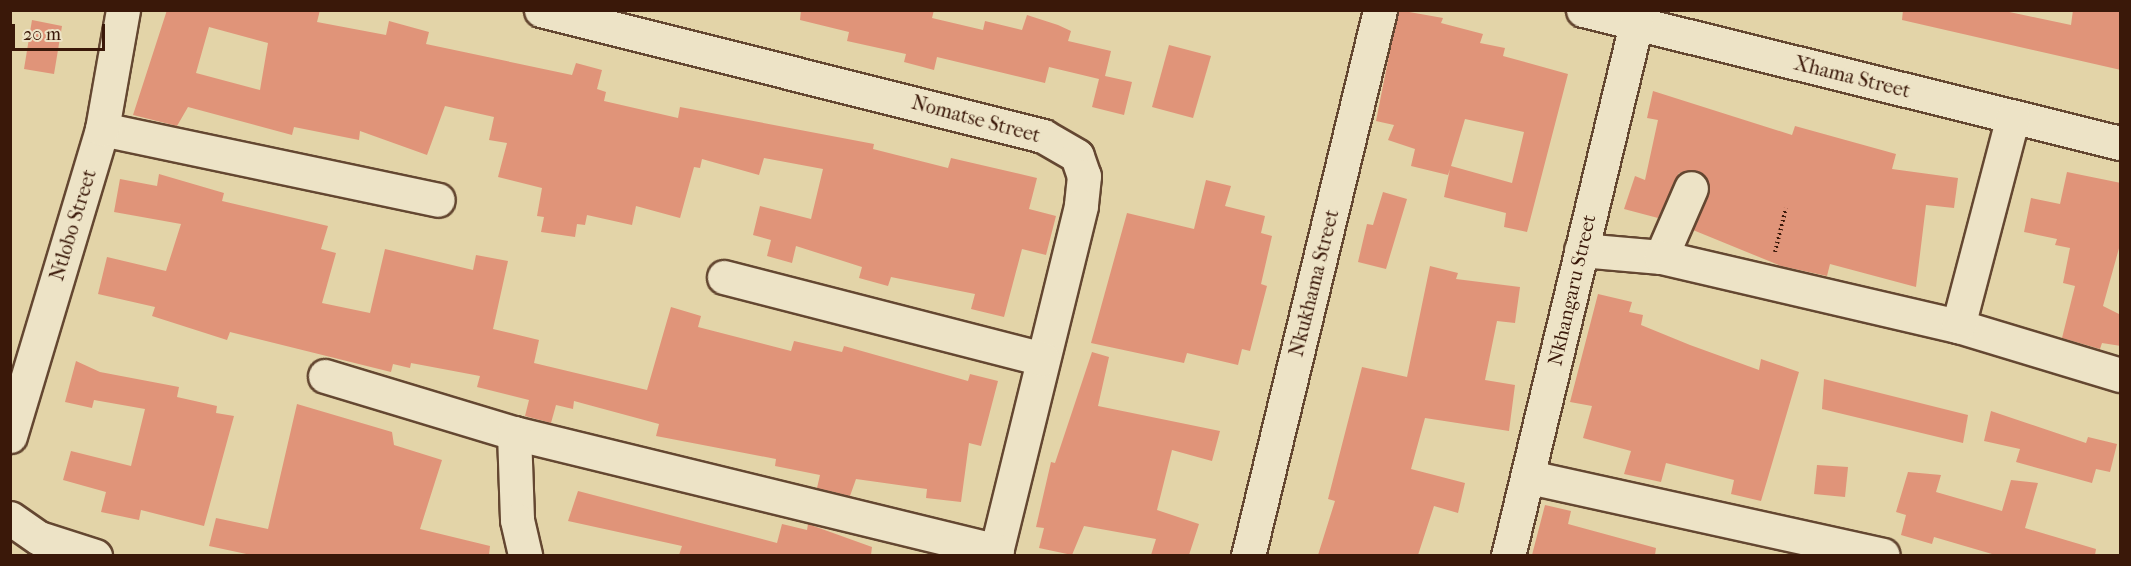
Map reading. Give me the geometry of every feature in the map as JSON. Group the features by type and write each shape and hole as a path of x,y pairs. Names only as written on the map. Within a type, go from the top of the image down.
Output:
{"street":[{"name":"Ntlobo Street","path":"10,436 102,129 123,10"},
{"name":"Nkukhama Street","path":"1248,555 1380,10"},
{"name":"Xhama Street","path":"1583,10 2121,143"},
{"name":"Nomatse Street","path":"554,12 1003,125 1062,145 1077,156 1083,186 996,553"},
{"name":"Nkhangaru Street","path":"1508,555 1529,477 1636,24"},
{"path":"1958,327 2013,117"},
{"path":"102,129 438,200"},
{"path":"1661,257 1691,188"},
{"path":"1581,250 1661,257 1769,279 1829,300 1958,327 2121,375"},
{"path":"723,277 1043,359"},
{"path":"325,376 514,433 996,553"},
{"path":"514,433 517,520 525,555"},
{"path":"1529,477 1883,555"},
{"path":"10,518 39,538 95,555"}],"path":[{"path":"1769,279 1786,207"}],"building":[{"path":"167,10 320,10 317,22 386,35 389,21 429,32 426,44 572,75 576,63 602,70 597,89 606,92 604,101 678,118 680,107 874,144 873,149 948,168 951,158 1037,178 1029,209 1056,216 1046,255 1022,249 1004,317 971,309 975,294 891,277 888,286 859,278 862,267 796,246 792,263 767,256 771,240 753,235 760,206 811,219 823,169 764,158 759,175 702,159 700,168 694,167 680,218 636,206 632,225 587,215 585,225 577,224 575,237 541,232 544,217 537,216 542,188 498,177 507,143 489,140 494,117 445,106 427,155 360,131 359,140 294,127 292,135 188,107 177,126 133,115","holes":["209,27 268,43 260,90 196,73"]},
{"path":"801,10 934,10 932,18 983,30 985,21 1022,30 1027,15 1058,25 1071,31 1068,41 1111,51 1105,76 1132,82 1124,115 1092,107 1099,79 1049,67 1045,83 937,57 934,70 904,62 906,54 847,41 849,32 800,20"},
{"path":"1398,10 1443,18 1441,23 1483,34 1480,43 1505,48 1503,56 1568,74 1527,232 1504,227 1506,213 1444,197 1450,169 1448,175 1411,166 1415,149 1388,140 1394,125 1376,121","holes":["1465,119 1524,132 1512,183 1451,166"]},
{"path":"1903,10 2000,10 2071,25 2073,10 2121,10 2121,70 1902,20"},
{"path":"32,20 62,26 54,74 24,69"},
{"path":"1169,45 1211,56 1193,118 1152,107"},
{"path":"1653,91 1792,135 1795,126 1896,154 1892,169 1958,178 1954,208 1926,205 1916,287 1830,264 1827,276 1781,266 1693,230 1710,186 1698,171 1679,173 1658,218 1624,209 1635,176 1645,180 1658,120 1647,118"},
{"path":"2067,172 2121,183 2121,241 2103,306 2121,315 2121,346 2102,343 2100,349 2062,338 2075,286 2063,283 2070,248 2055,245 2057,239 2024,232 2031,198 2060,204"},
{"path":"159,174 224,193 222,201 328,226 321,249 336,253 322,303 370,313 385,249 473,270 476,255 508,261 493,329 539,340 534,363 647,390 671,307 701,316 698,327 791,351 794,341 842,352 844,346 968,381 970,374 998,381 981,446 969,443 961,502 926,498 927,489 856,479 850,496 817,488 820,475 775,466 776,459 656,436 659,424 574,401 573,409 556,405 551,423 525,416 529,400 477,387 480,376 411,363 410,368 393,364 391,372 230,332 227,340 152,316 155,307 98,294 107,257 166,271 181,224 114,212 120,179 157,186"},
{"path":"1206,180 1231,186 1225,206 1265,216 1261,233 1272,236 1261,284 1267,286 1250,351 1242,349 1238,365 1187,353 1184,363 1091,343 1127,213 1194,229"},
{"path":"1383,192 1407,199 1386,269 1358,262 1367,224 1373,225"},
{"path":"1430,266 1458,273 1456,279 1520,287 1515,323 1497,321 1485,380 1515,385 1509,431 1425,418 1411,469 1465,483 1458,513 1434,506 1418,555 1318,555 1335,501 1328,499 1362,367 1407,377"},
{"path":"1598,294 1632,302 1629,312 1643,315 1641,325 1690,345 1759,370 1761,359 1799,372 1761,501 1731,494 1734,480 1666,463 1661,482 1624,474 1631,451 1583,438 1592,406 1570,402"},
{"path":"1092,352 1109,357 1098,406 1220,431 1212,461 1172,450 1157,510 1199,524 1189,555 1151,555 1156,539 1084,526 1072,555 1039,548 1044,528 1036,527 1051,462 1055,463"},
{"path":"76,361 100,372 179,387 177,397 217,406 216,413 234,416 204,526 141,510 139,520 101,512 106,492 63,480 71,451 131,466 145,409 94,400 92,408 65,402"},
{"path":"1824,379 1968,415 1963,443 1822,409"},
{"path":"297,404 392,432 394,445 442,460 420,529 490,546 489,555 251,555 209,546 216,518 268,529"},
{"path":"1991,411 2086,443 2088,437 2117,444 2110,472 2096,469 2092,483 2016,462 2020,449 1984,441"},
{"path":"1817,465 1848,467 1845,497 1814,494"},
{"path":"1908,472 1941,475 1936,492 2002,511 2011,480 2038,483 2025,528 2096,549 2095,555 1992,554 1934,537 1932,544 1901,535 1906,515 1896,512"},
{"path":"578,491 777,543 782,524 807,530 808,524 872,547 871,555 679,555 682,546 568,521"},
{"path":"1545,505 1571,511 1568,524 1656,548 1655,555 1532,555"}]}
